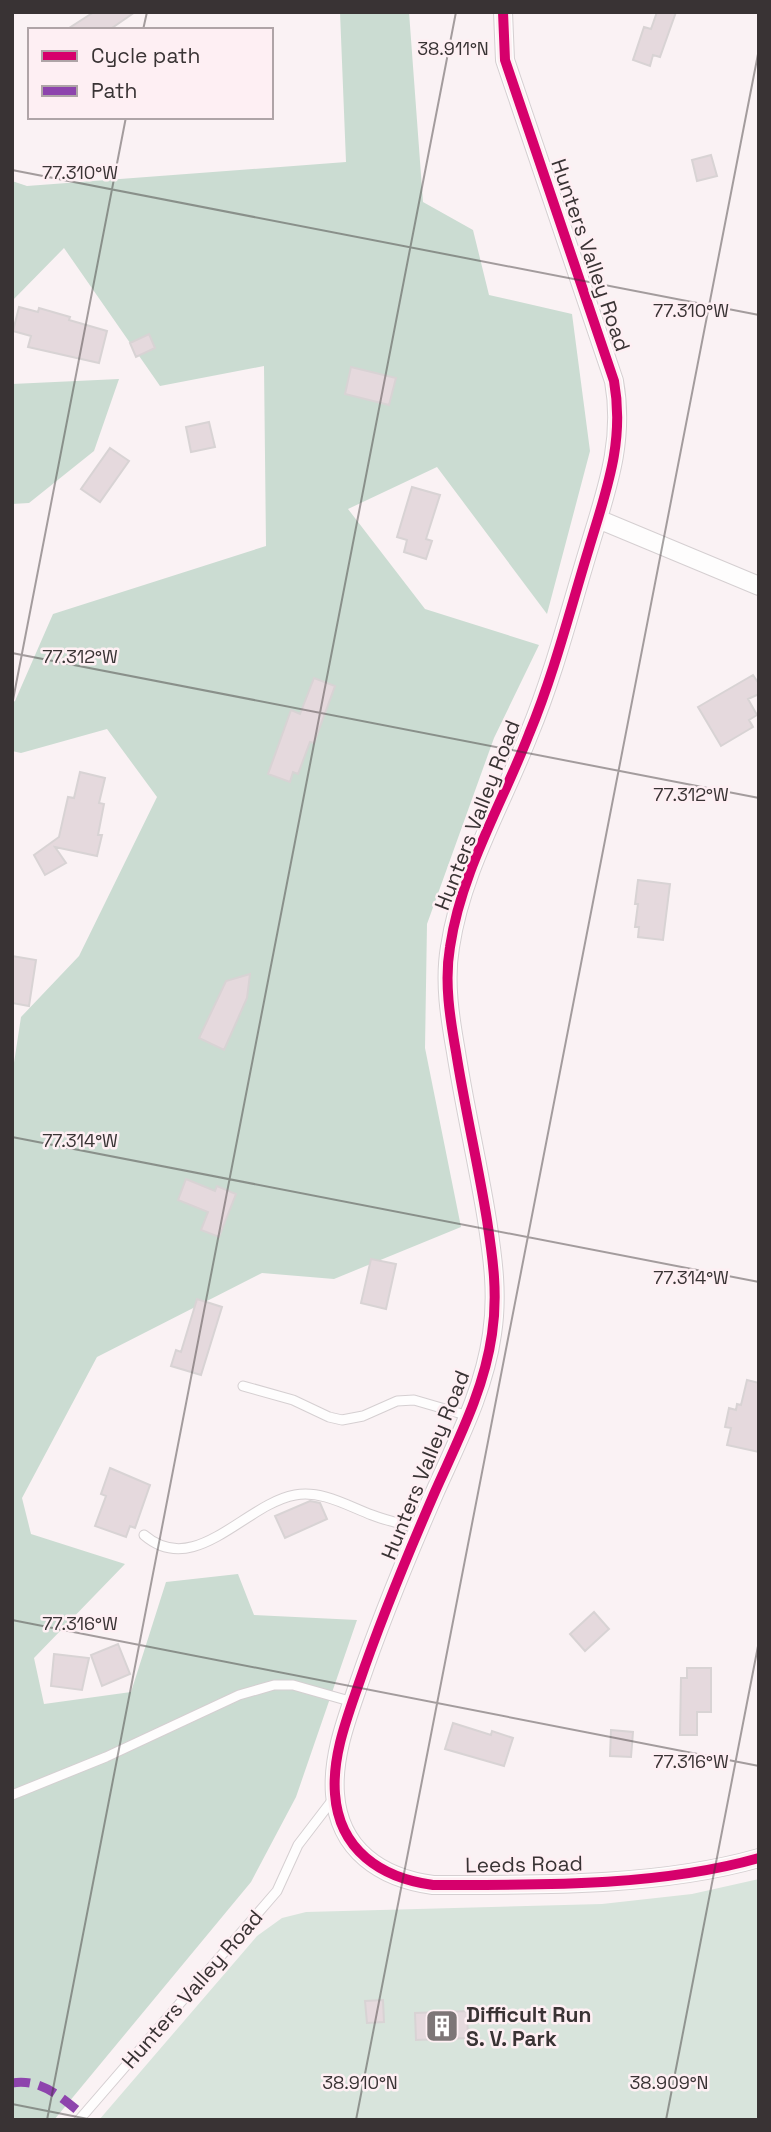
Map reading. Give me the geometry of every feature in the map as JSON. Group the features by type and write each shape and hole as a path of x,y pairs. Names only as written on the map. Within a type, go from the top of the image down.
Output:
{"street":[{"name":"Hunters Valley Road","path":"335,1797 334,1776 339,1745 369,1652 419,1528 469,1416 484,1373 492,1335 494,1270 451,1023 447,974 449,948 456,915 478,852 529,735 549,681 598,519 615,457 618,433 618,405 614,381 505,60 503,12"},
{"path":"598,519 759,586"},
{"name":"Leeds Road","path":"335,1797 346,1833 358,1850 392,1876 411,1882 433,1885 576,1883 705,1871 759,1858"}],"lane":[{"path":"243,1385 293,1400 329,1418 342,1420 363,1416 397,1401 414,1399 469,1416"},
{"path":"144,1535 156,1545 177,1550 195,1546 293,1495 313,1494 374,1516 419,1528"},
{"path":"12,1795 115,1753 239,1695 274,1685 293,1685 353,1702"},
{"name":"Hunters Valley Road","path":"79,2120 276,1891 298,1845 335,1797"}],"shaded area":[{"path":"759,1879 759,2120 99,2120 257,1936 282,1918 306,1912 602,1904 692,1894"}],"green space":[{"path":"340,12 409,12 423,202 473,230 489,295 572,314 590,451 547,614 437,467 348,509 425,609 539,645 494,738 427,924 425,1048 461,1227 334,1279 262,1273 97,1357 22,1498 31,1534 125,1564 34,1658 44,1704 131,1692 166,1582 238,1574 254,1615 357,1620 296,1797 251,1882 54,2120 12,2120 12,1076 21,1017 79,956 157,797 107,729 21,753 12,751 12,703 53,614 266,546 264,366 160,386 64,248 12,301 12,181 27,186 346,162"},
{"path":"119,379 94,451 29,503 12,504 12,384"}],"building":[{"path":"94,12 135,12 112,28 69,28"},
{"path":"657,12 676,12 660,57 653,55 650,66 633,60 644,27 651,29"},
{"path":"711,155 717,176 697,181 692,160"},
{"path":"19,307 38,312 39,308 107,331 99,363 28,347 31,336 13,331"},
{"path":"149,334 155,348 136,357 130,343"},
{"path":"351,367 396,378 389,405 345,394"},
{"path":"209,422 215,447 191,452 186,427"},
{"path":"110,448 129,461 100,502 81,489"},
{"path":"412,487 440,495 426,539 432,541 426,559 404,552 407,540 397,537"},
{"path":"753,675 759,684 759,694 748,699 757,715 749,720 753,727 721,746 698,707"},
{"path":"314,678 335,686 314,743 310,742 298,774 293,772 290,782 268,774 291,710 300,714"},
{"path":"80,772 105,778 99,803 104,804 98,835 102,835 97,856 55,847 66,863 45,875 34,855 59,837 68,797 74,798"},
{"path":"638,880 670,884 663,940 638,937 639,927 635,927 638,904 635,904"},
{"path":"12,956 36,960 29,1006 12,1003"},
{"path":"250,974 247,998 224,1050 199,1038 226,981"},
{"path":"186,1179 215,1191 217,1186 236,1194 219,1237 201,1230 208,1212 178,1200"},
{"path":"371,1259 396,1264 386,1309 361,1303"},
{"path":"197,1299 222,1307 201,1375 171,1366 176,1350 181,1352"},
{"path":"747,1380 759,1383 759,1452 727,1445 731,1428 725,1427 729,1408 736,1410 737,1404 741,1405"},
{"path":"110,1468 150,1485 135,1528 130,1526 126,1537 95,1526 106,1496 101,1494"},
{"path":"310,1501 320,1503 327,1519 285,1538 275,1516"},
{"path":"594,1612 609,1629 585,1651 570,1634"},
{"path":"118,1644 130,1674 102,1686 91,1655"},
{"path":"54,1654 89,1658 82,1690 51,1686"},
{"path":"687,1668 711,1668 711,1712 697,1712 697,1735 680,1735 681,1678 687,1678"},
{"path":"453,1723 491,1735 492,1731 513,1738 504,1766 445,1749"},
{"path":"611,1730 633,1732 631,1757 610,1756"},
{"path":"383,2000 384,2022 367,2023 365,2001"},
{"name":"Difficult Run S. V. Park","path":"467,2011 468,2038 416,2040 415,2013"}],"marked path":[{"path":"12,2083 42,2086 83,2115"}],"cycle path":[{"path":"503,12 505,60 614,381 617,425 612,466 602,506 554,665 529,734 463,892 450,947 450,1013 493,1263 495,1305 488,1355 469,1416 404,1564 345,1723 338,1751 335,1794 338,1814 345,1831 354,1846 366,1858 396,1876 433,1885 555,1884 639,1879 680,1874 759,1858"}],"place":[{"name":"Difficult Run S. V. Park","path":"442,2026"}]}
